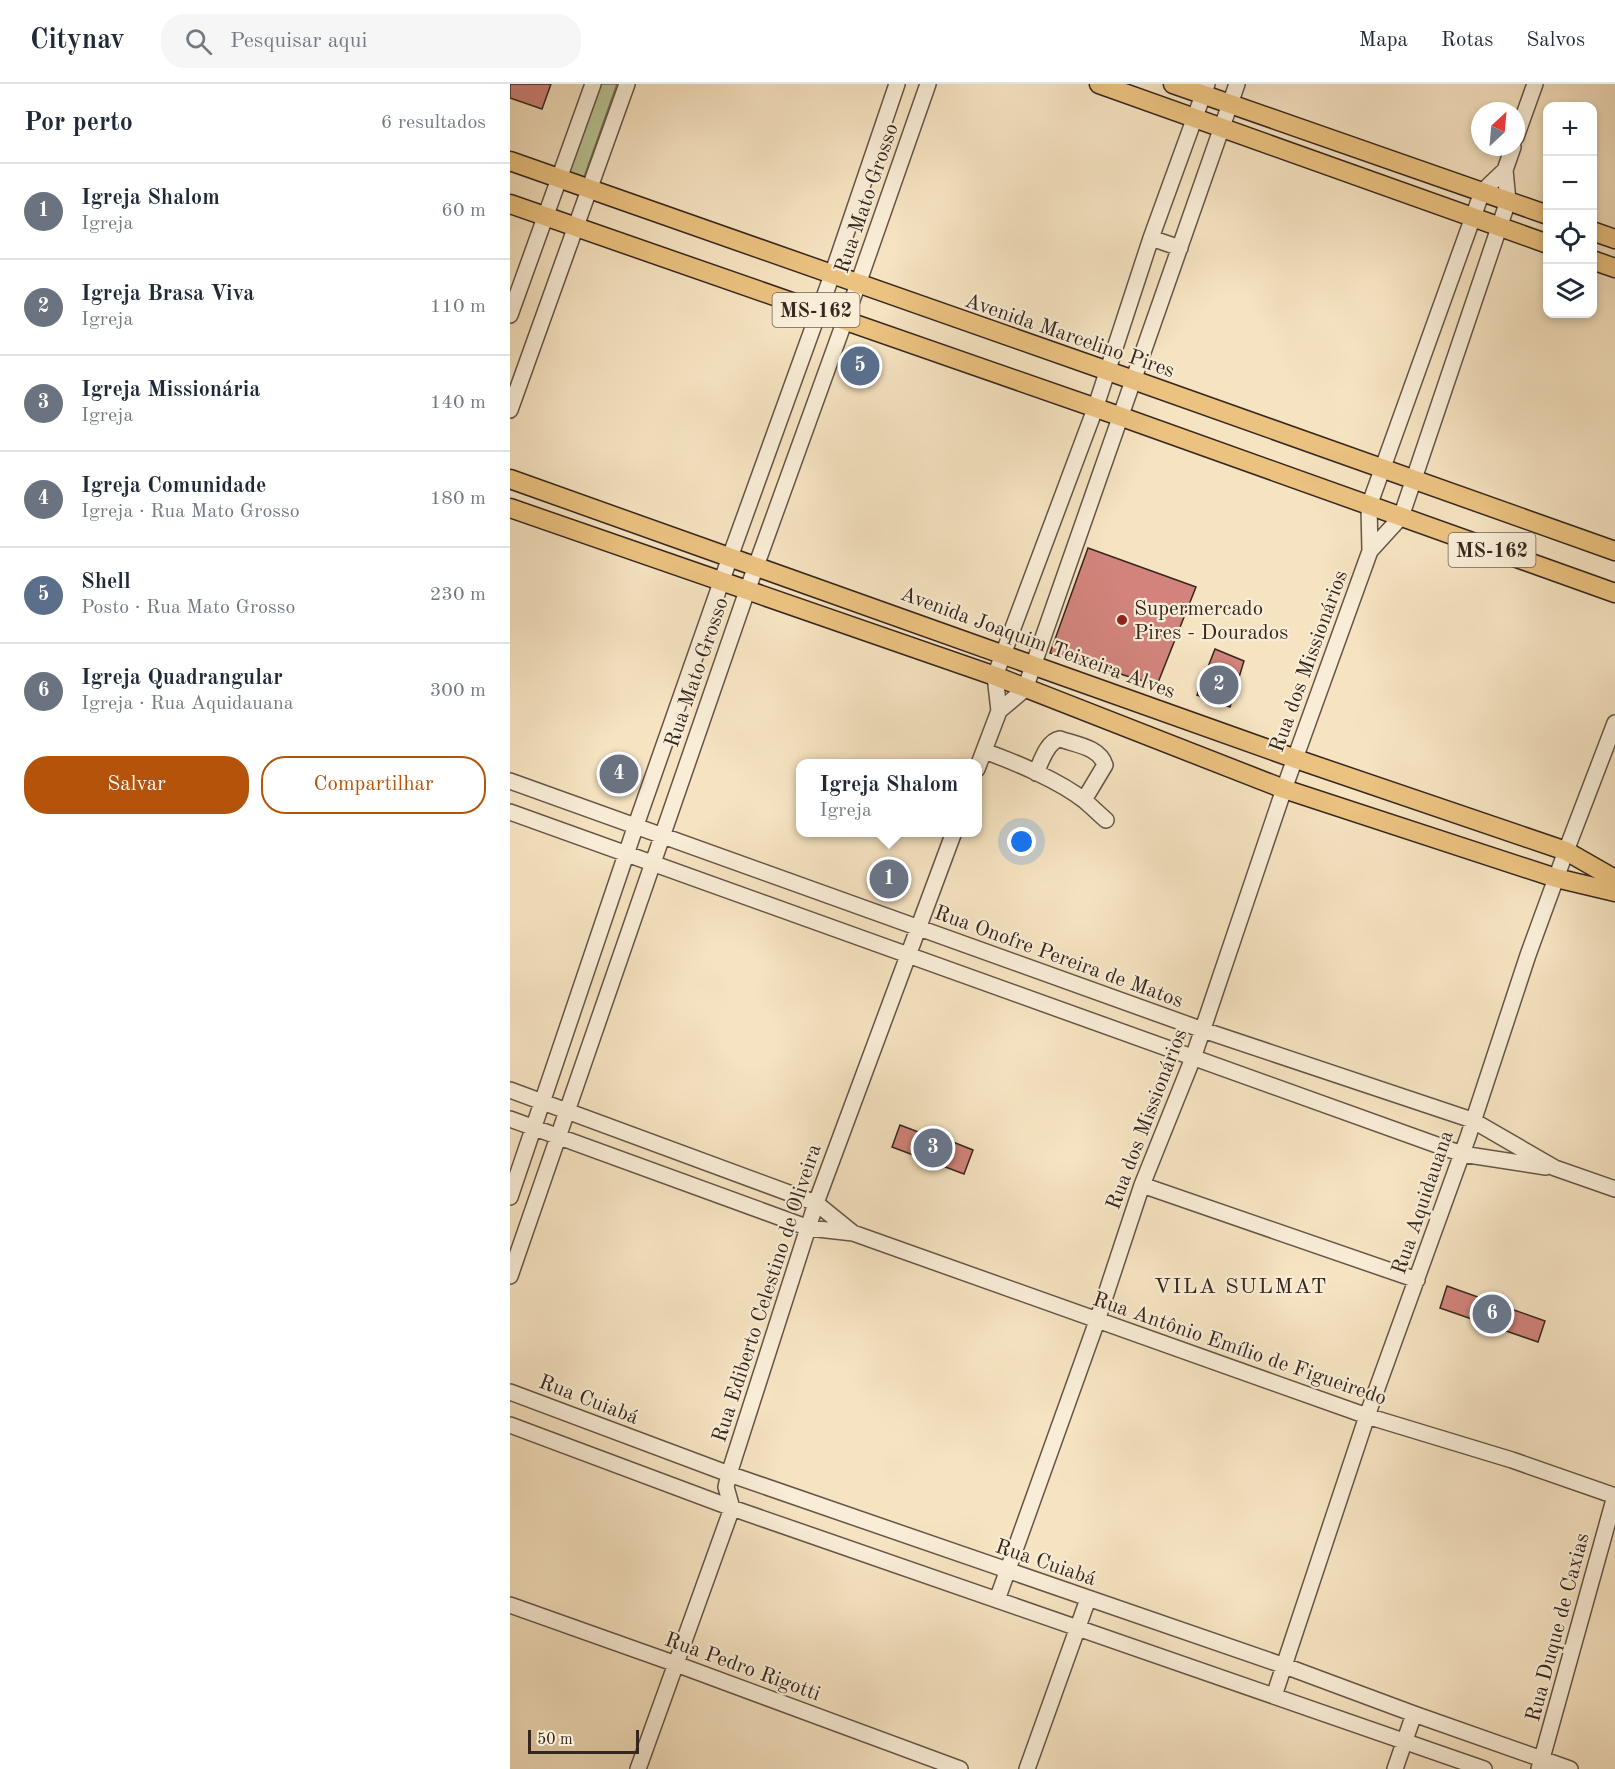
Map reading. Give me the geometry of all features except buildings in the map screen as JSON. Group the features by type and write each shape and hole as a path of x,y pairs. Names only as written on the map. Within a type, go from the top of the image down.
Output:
{"main road":[{"path":"1099,84 1543,242"},
{"path":"1173,84 1205,89 1230,105 1543,213"},
{"name":"Avenida Marcelino Pires","path":"510,162 1615,551"},
{"name":"MS-162","path":"510,204 1122,417 1615,593"},
{"path":"1597,232 1615,239"},
{"path":"1597,261 1615,268"},
{"name":"Avenida Joaquim Teixeira Alves","path":"510,479 1296,759 1566,850 1615,879"},
{"path":"510,508 995,676 1284,789 1556,878 1615,892"}],"street":[{"path":"510,315 544,215 593,84"},
{"path":"510,410 627,84"},
{"name":"Rua Mato Grosso","path":"510,1197 729,556 832,275 897,84"},
{"name":"Rua Mato Grosso","path":"510,1276 747,591 928,84"},
{"path":"999,711 1025,688 1237,84"},
{"path":"1525,110 1534,84"},
{"path":"981,759 999,711 995,676 1095,409 1151,238 1205,89"},
{"name":"Rua dos Missionários","path":"1370,551 1401,517 1508,201 1505,170 1510,156"},
{"name":"Rua dos Missionários","path":"997,1600 1097,1320 1142,1185 1203,1030 1284,789 1370,551 1369,506 1384,471 1482,192 1505,170"},
{"path":"1151,238 1180,248"},
{"name":"Rua Aquidauana","path":"1274,1696 1367,1416 1462,1154 1566,850 1615,723"},
{"path":"1036,773 1050,744 1055,739 1095,751 1103,758 1106,765 1084,800"},
{"path":"984,751 1018,764 1084,800 1106,820"},
{"name":"Rua Onofre Pereira de Matos","path":"510,781 1203,1030 1472,1120 1555,1168"},
{"name":"Rua Onofre Pereira de Matos","path":"510,812 1462,1154 1555,1168 1615,1189"},
{"name":"Rua Ediberto Celestino de Oliveira","path":"638,1769 732,1508 726,1487 729,1474 816,1203 952,837"},
{"name":"Rua Antônio Emílio de Figueiredo","path":"510,1090 816,1203 853,1233"},
{"name":"Rua Antônio Emílio de Figueiredo","path":"510,1119 809,1228 853,1233 1367,1416 1512,1460 1615,1496"},
{"path":"1142,1185 1417,1280"},
{"name":"Rua Cuiabá","path":"510,1392 729,1474 1007,1572 1285,1666 1541,1764 1570,1769"},
{"path":"510,1425 732,1508 1484,1769"},
{"name":"Rua Duque de Caxias","path":"1541,1764 1615,1496"},
{"path":"1027,1769 1088,1599"},
{"name":"Rua Pedro Rigotti","path":"510,1605 960,1769"},
{"path":"1395,1769 1414,1714"}],"green space":[{"path":"600,84 617,84 583,180 565,173"}],"place":[{"name":"Shell","path":"860,366"},
{"name":"Supermercado Pires - Dourados","path":"1122,620"},
{"name":"Igreja Brasa Viva","path":"1219,685"},
{"name":"Igreja Comunidade","path":"619,774"},
{"name":"Igreja Shalom","path":"889,879"},
{"name":"Igreja Missionária","path":"933,1148"},
{"name":"Igreja Quadrangular","path":"1492,1314"}],"district":[{"name":"VILA SULMAT","path":"1241,1285"}]}
